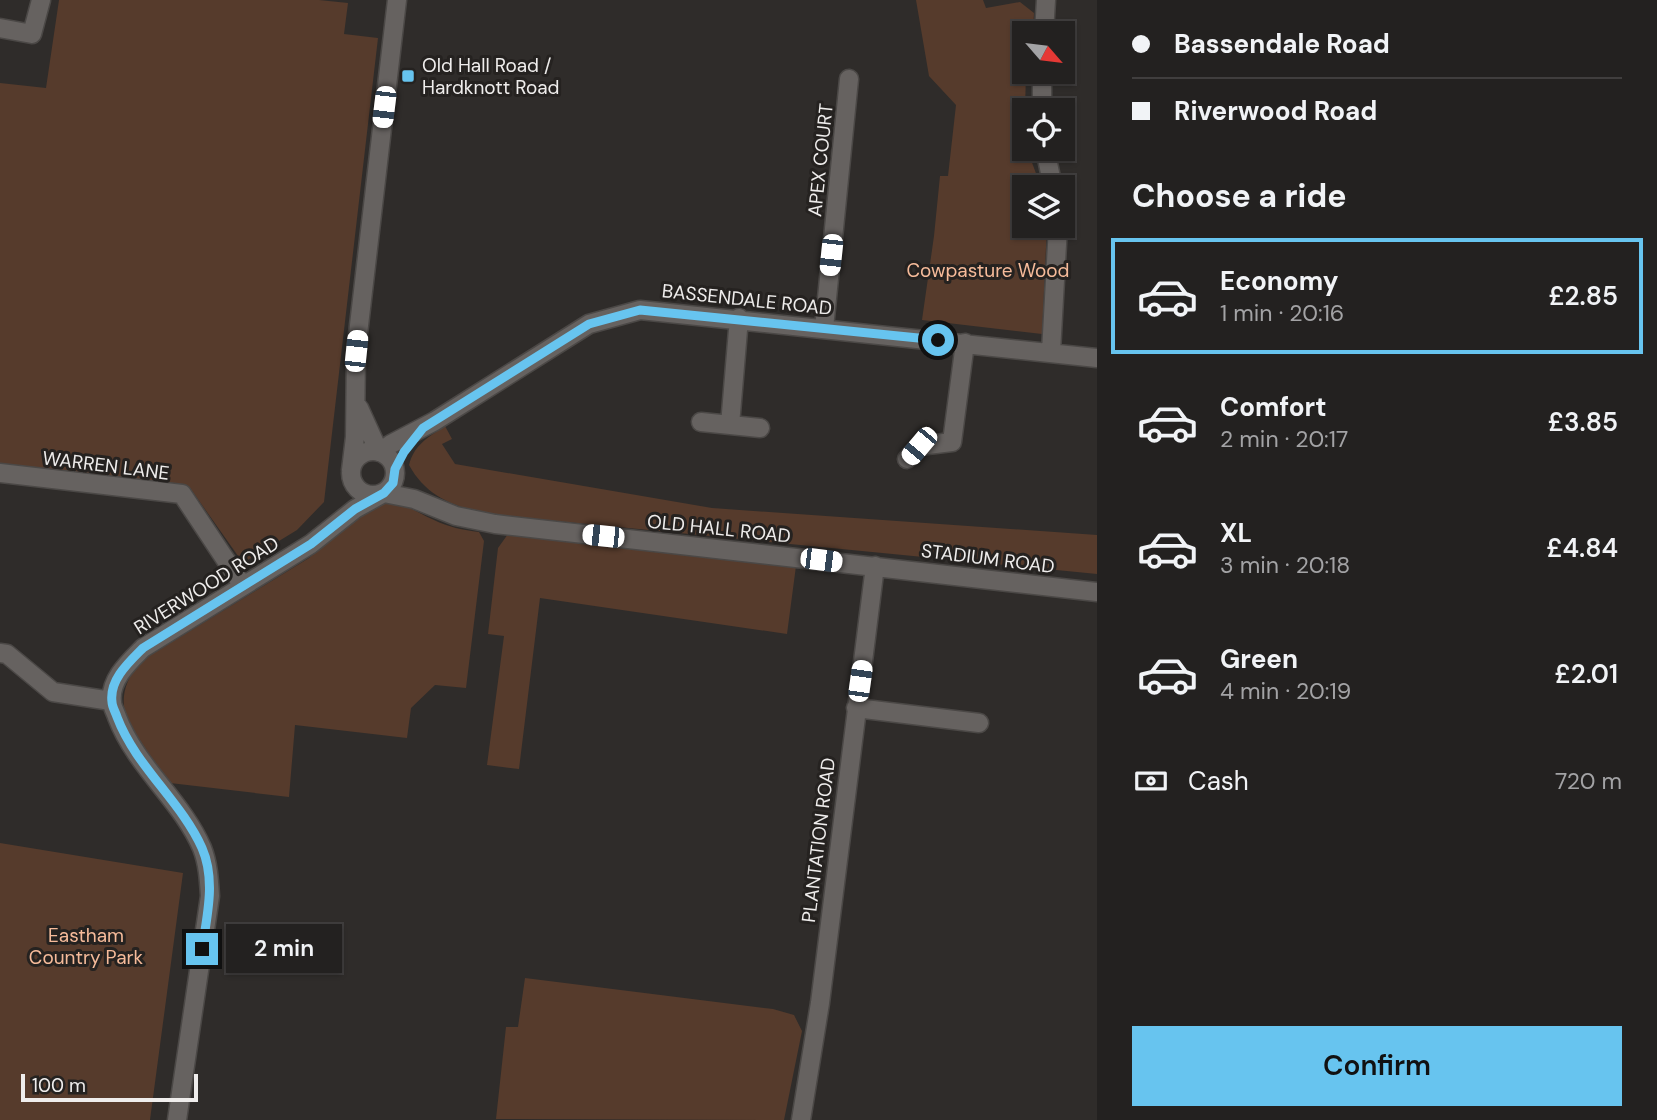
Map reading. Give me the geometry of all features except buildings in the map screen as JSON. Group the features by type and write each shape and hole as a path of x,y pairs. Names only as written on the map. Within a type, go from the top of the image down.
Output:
{"street":[{"path":"0,28 32,34 41,0"},
{"path":"355,394 364,423 379,452 390,459 395,470 393,483 383,493 375,496 360,492 351,479 355,437 355,394 356,351 397,0"},
{"path":"1045,21 1046,0"},
{"name":"APEX COURT","path":"824,328 849,79"},
{"path":"1051,352 1057,238"},
{"name":"BASSENDALE ROAD","path":"379,452 423,428 589,324 640,310 739,318 1097,358"},
{"path":"730,425 739,318"},
{"path":"908,459 919,446 952,442 965,343"},
{"path":"701,422 760,428"},
{"name":"BASSENDALE ROAD","path":"395,470 409,445 423,428"},
{"path":"351,471 353,463 364,453 379,452"},
{"name":"OLD HALL ROAD","path":"395,470 436,507"},
{"name":"RIVERWOOD ROAD","path":"331,528 343,507 351,471"},
{"name":"WARREN LANE","path":"0,473 182,495 243,586"},
{"name":"RIVERWOOD ROAD","path":"111,701 122,669 143,648 311,544 355,509 383,493"},
{"name":"OLD HALL ROAD","path":"383,493 404,496 456,516 495,524 875,566"},
{"name":"STADIUM ROAD","path":"875,566 1097,592"},
{"name":"PLANTATION ROAD","path":"801,1120 820,1003 875,566"},
{"path":"0,653 7,654 53,692 111,701 125,738 193,831 202,849 208,871 210,896 177,1120"},
{"path":"856,708 979,723"}],"green space":[{"path":"59,0 319,0 348,3 344,34 378,38 324,502 297,530 243,563 190,488 0,467 0,83 46,88"},
{"name":"Cowpasture Wood","path":"916,0 983,0 986,8 1020,2 1034,13 1034,21 1012,21 1012,84 1026,84 1025,98 1012,98 1012,161 1031,161 1037,175 1012,175 1012,238 1046,238 1042,334 922,320 940,176 948,176 956,105 929,76"},
{"path":"445,426 452,439 442,444 455,464 712,508 1097,535 1097,574 536,519 464,508 433,493 409,465 418,447"},
{"path":"391,502 445,525 479,532 484,541 466,688 435,685 411,708 407,738 295,725 289,797 170,783 137,739 125,710 124,695 129,678 141,661 309,558 369,508"},
{"path":"508,534 796,566 787,634 540,598 519,769 487,765 504,636 488,634 498,548"},
{"name":"Eastham Country Park","path":"0,843 183,873 150,1120 0,1120"},
{"path":"525,978 773,1009 794,1015 802,1031 784,1120 496,1119 506,1027 518,1027"}],"place":[{"name":"Old Hall Road / Hardknott Road","path":"408,76"}],"route":[{"path":"202,949 210,896 208,871 202,849 193,831 125,738 111,701 122,669 143,648 311,544 355,509 384,493 393,483 395,469 404,452 423,428 589,324 640,310 938,340"}]}
